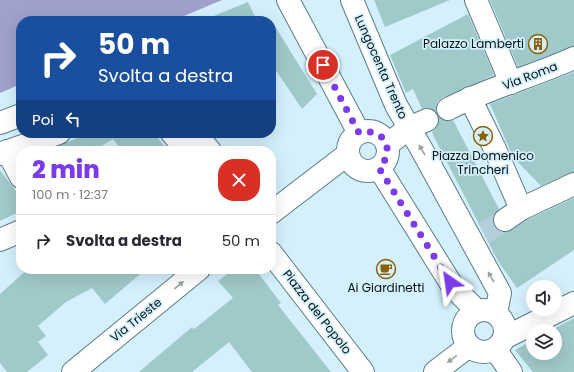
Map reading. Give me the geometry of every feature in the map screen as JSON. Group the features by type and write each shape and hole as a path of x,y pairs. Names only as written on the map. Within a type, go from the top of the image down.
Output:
{"street":[{"path":"288,0 359,133"},
{"name":"Lungocenta Trento","path":"352,0 396,105 418,124 477,237 500,293 486,312"},
{"path":"476,0 511,83"},
{"name":"Via Roma","path":"477,95 539,74 574,58"},
{"path":"448,109 477,95 494,147 513,214 574,184"},
{"path":"0,123 16,117"},
{"path":"384,140 418,124"},
{"path":"371,131 384,140 386,159 379,168 372,171 364,171 356,168 350,162 348,154 350,141 359,133 371,131"},
{"path":"23,146 45,138"},
{"path":"176,138 183,146"},
{"path":"200,138 206,146"},
{"path":"16,149 4,153 16,170"},
{"path":"276,209 348,154"},
{"path":"379,168 453,287 504,324 500,343 511,372"},
{"path":"0,240 16,234"},
{"name":"Piazza del Popolo","path":"276,259 363,372"},
{"name":"Via Trieste","path":"73,372 193,274"},
{"path":"486,312 469,316 464,324 464,338 469,346 481,352 574,303"},
{"path":"435,372 469,346"}],"water":[{"path":"0,0 222,0 184,16 16,16 16,86 0,93"}],"building":[{"path":"374,0 450,0 385,27"},
{"path":"490,0 574,0 574,46 518,67"},
{"path":"248,2 255,16 214,16"},
{"path":"468,14 494,75 442,98 437,102 436,112 429,108 422,109 413,89 406,93 390,55"},
{"path":"276,28 317,94 302,109 276,70"},
{"path":"574,72 574,172 541,186 513,157 490,104"},
{"path":"439,117 447,121 453,120 499,209 494,215 493,221 495,227 499,231 506,232 512,230 527,220 574,198 574,250 529,280 526,280 526,282 517,288 498,261 434,137 432,132 437,127"},
{"path":"78,138 158,138 164,146 118,146 113,139 101,146 58,146"},
{"path":"0,170 16,191 16,213 0,221"},
{"path":"22,274 140,274 105,304 92,288 66,302 38,326 46,336 38,342 48,355 27,372 7,372 0,363 0,294"},
{"path":"227,274 259,274 281,303 278,305 331,372 252,372 229,342 192,372 139,372 192,327 194,329 233,298 218,281"},
{"path":"574,318 574,372 533,372 515,350 526,344 526,360 562,360 562,324"}],"tunnel":[{"path":"484,233 505,220"}],"place":[{"name":"Palazzo Lamberti","path":"538,44"},
{"name":"Piazza Domenico Trincheri","path":"483,136"},
{"name":"Ai Giardinetti","path":"386,269"}],"route":[{"path":"323,65 359,133 371,131 380,136 387,145 388,151 386,159 379,168 450,282"}]}
